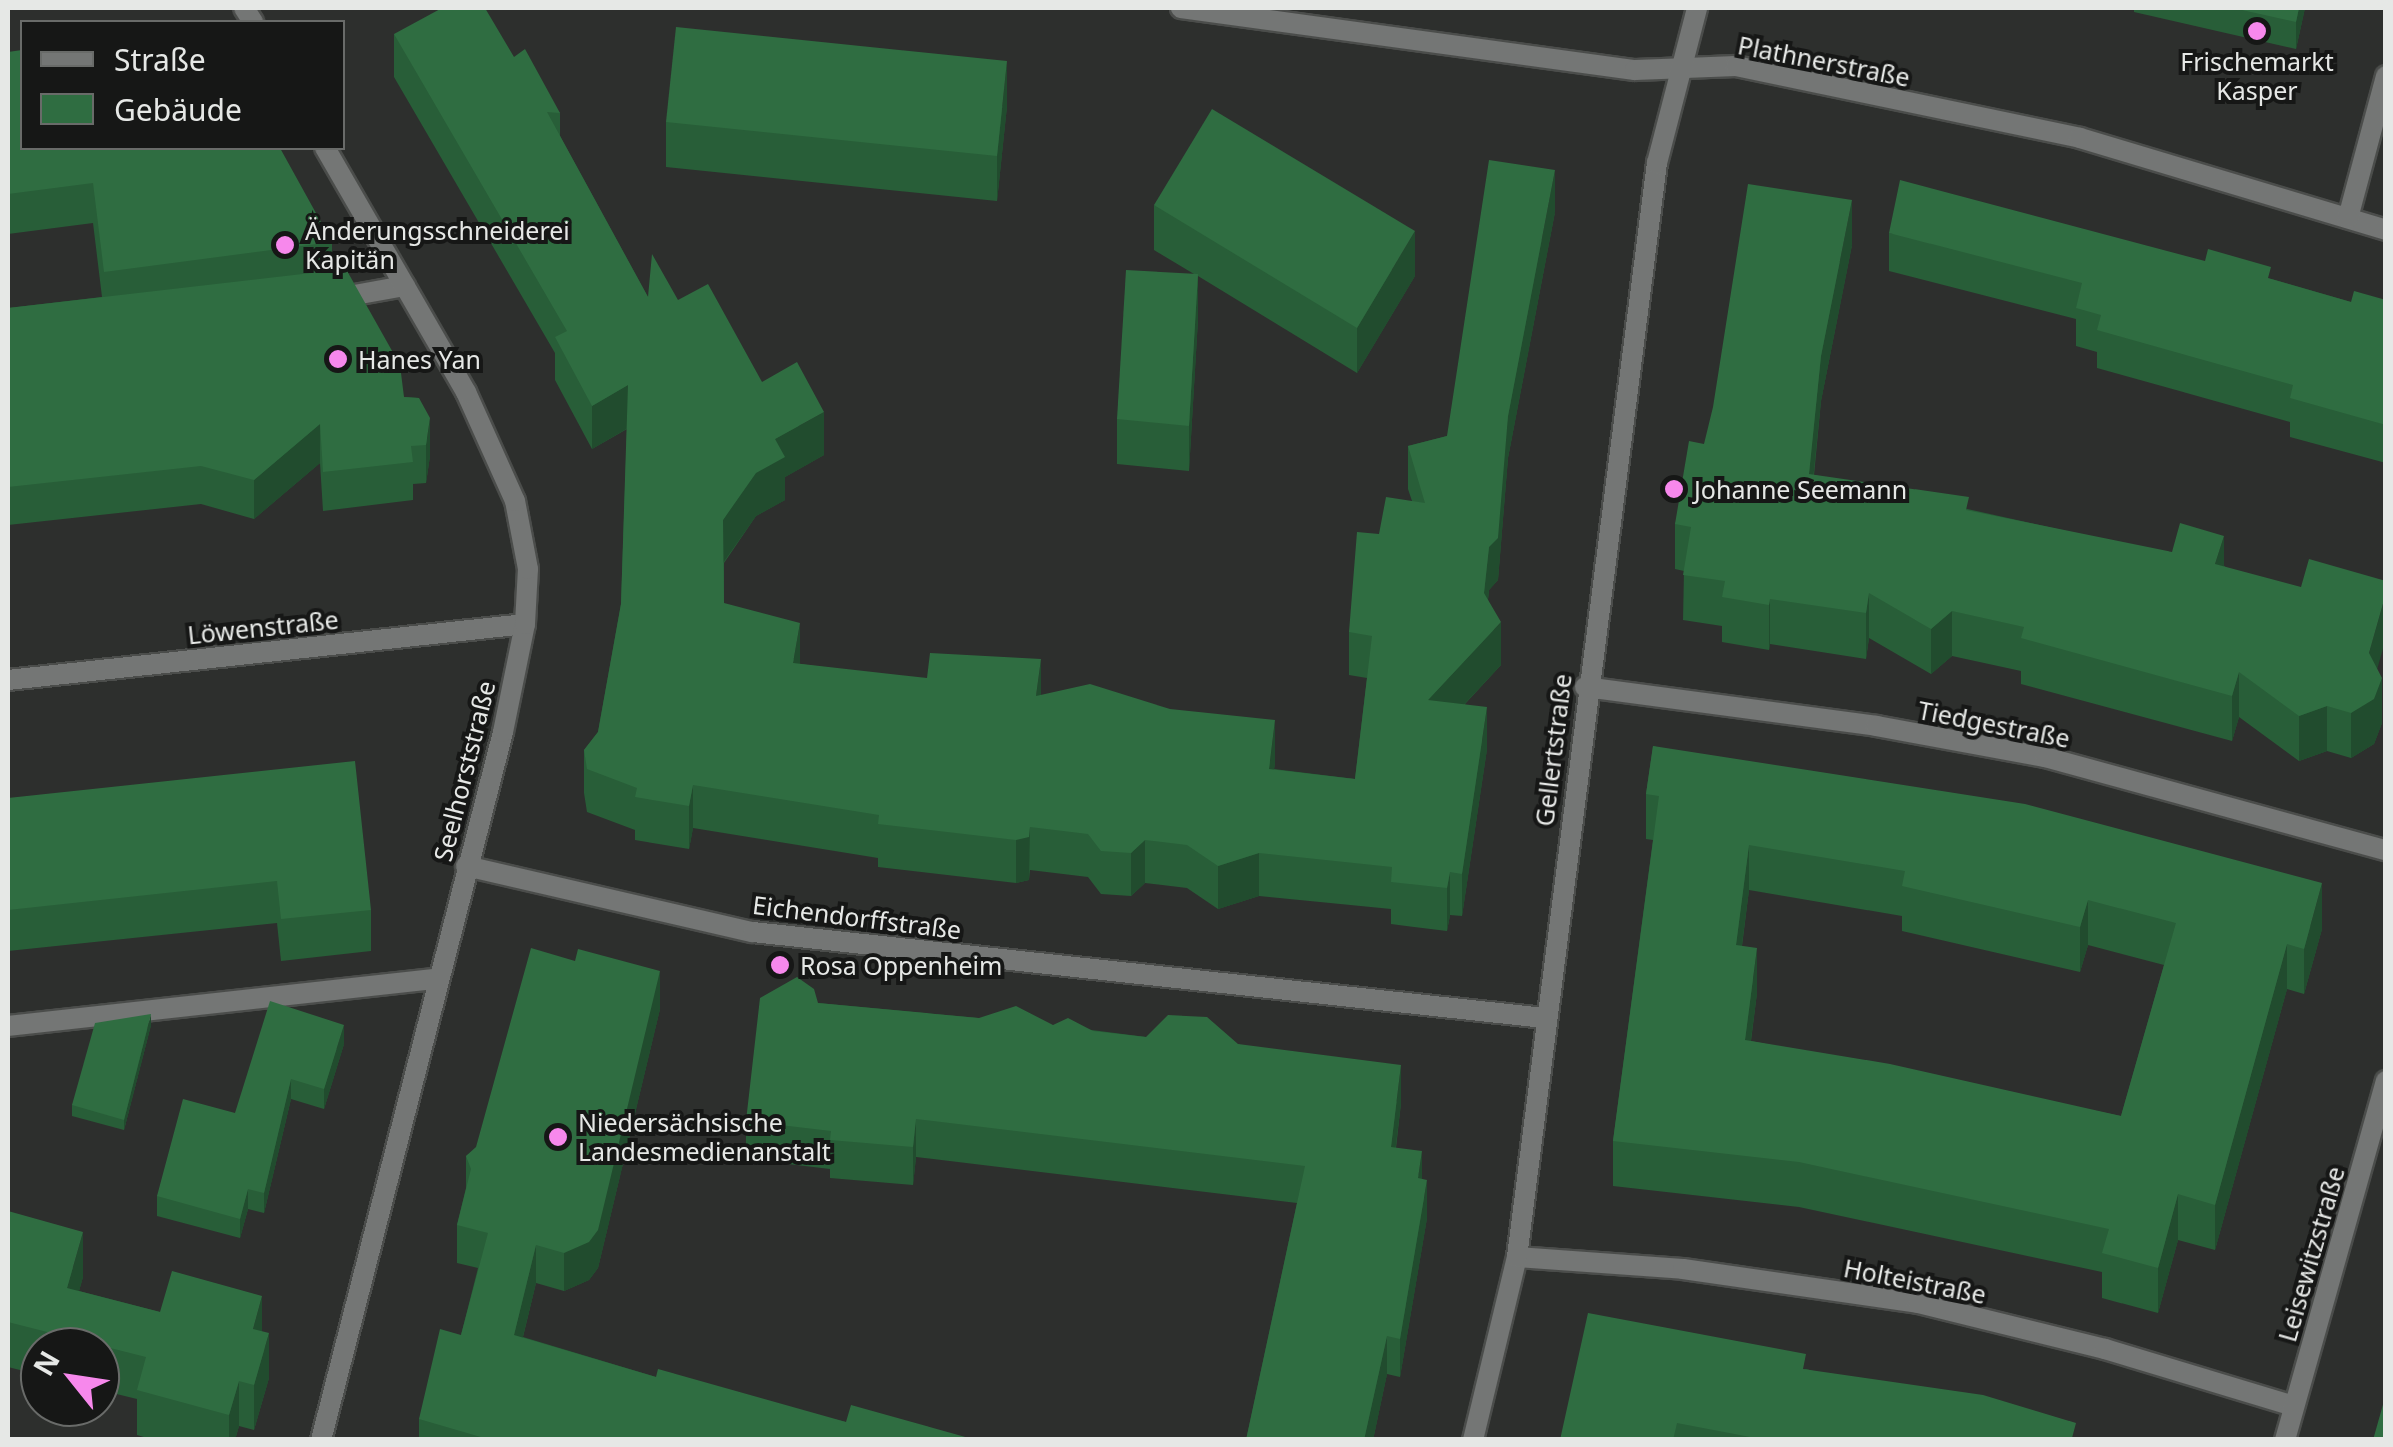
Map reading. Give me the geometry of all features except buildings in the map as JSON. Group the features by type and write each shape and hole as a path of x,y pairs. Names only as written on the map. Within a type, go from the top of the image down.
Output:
{"street":[{"name":"Plathnerstraße","path":"1181,8 1635,70 1736,66 2080,138 2386,230"},
{"name":"Gellertstraße","path":"1474,1440 1517,1258 1585,688 1658,163 1698,8"},
{"path":"2348,218 2386,76"},
{"name":"Seelhorststraße","path":"321,1440 525,624 528,568 514,501 466,392 327,150"},
{"path":"322,300 404,286"},
{"name":"Löwenstraße","path":"8,680 525,624"},
{"name":"Tiedgestraße","path":"1585,688 1876,726 2045,757 2386,850"},
{"name":"Eichendorffstraße","path":"466,866 753,932 1545,1018"},
{"path":"8,1026 437,979"},
{"name":"Leisewitzstraße","path":"2285,1440 2386,1082"},
{"name":"Holteistraße","path":"1517,1258 1683,1269 1918,1303 2294,1406"}],"place":[{"name":"Frischemarkt Kasper","path":"2257,31"},
{"name":"Änderungsschneiderei Kapitän","path":"285,245"},
{"name":"Hanes Yan","path":"338,359"},
{"name":"Johanne Seemann","path":"1674,489"},
{"name":"Rosa Oppenheim","path":"780,965"},
{"name":"Niedersächsische Landesmedienanstalt","path":"558,1137"}]}
